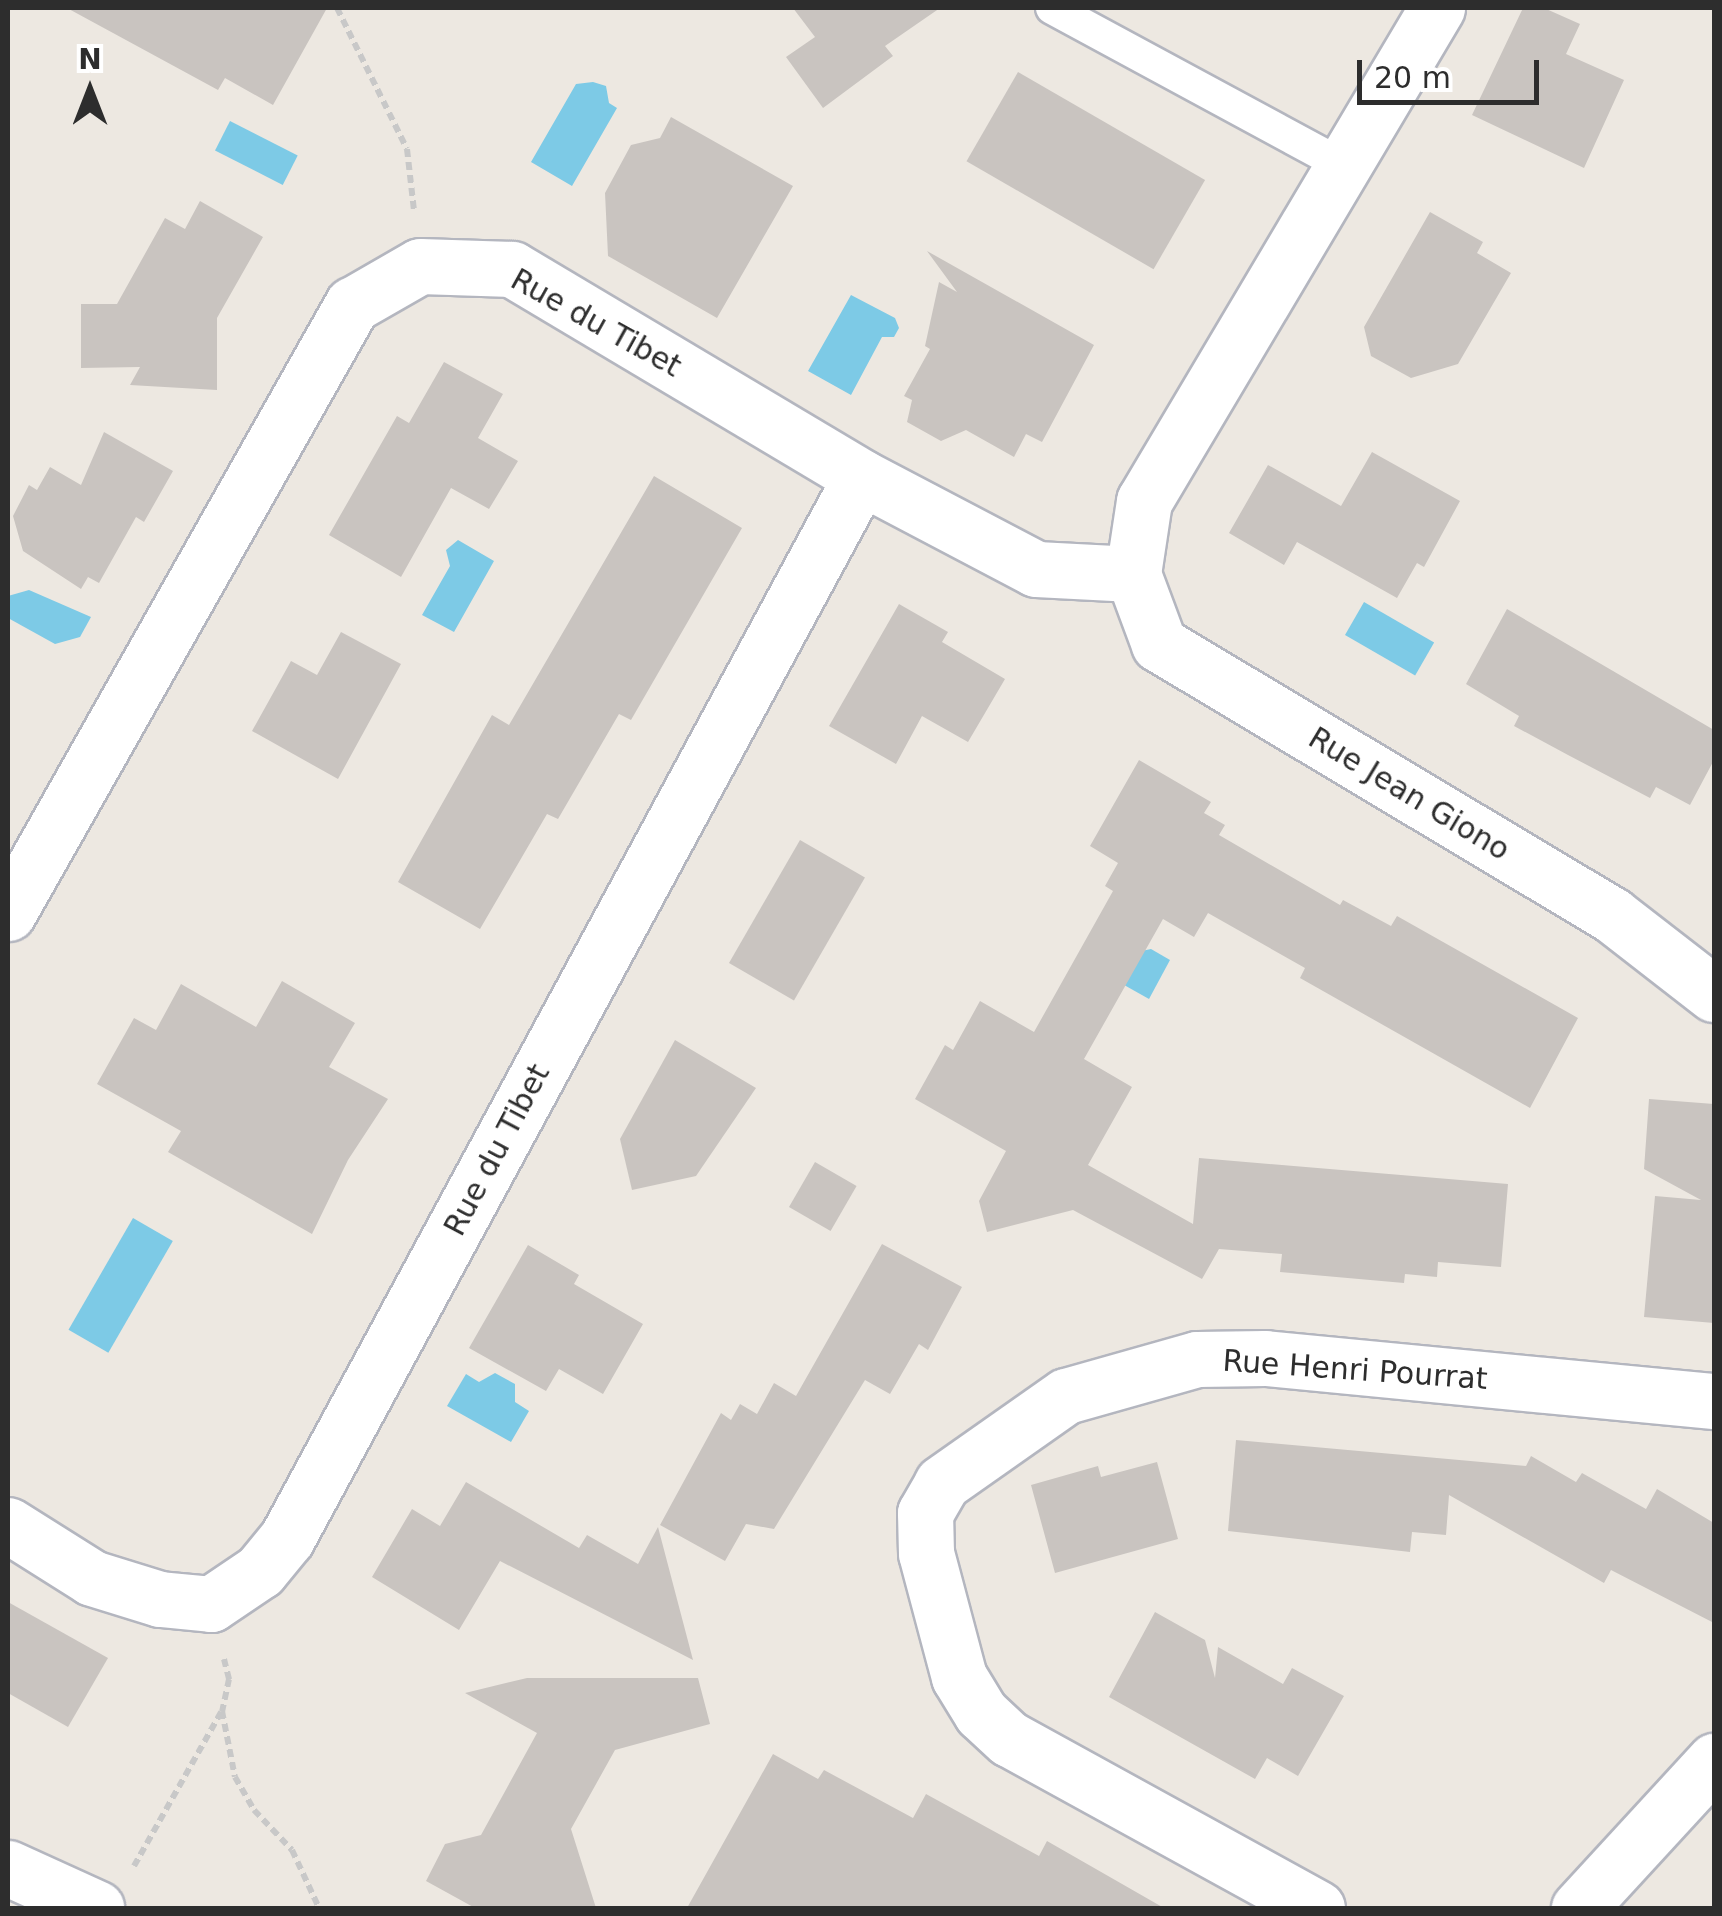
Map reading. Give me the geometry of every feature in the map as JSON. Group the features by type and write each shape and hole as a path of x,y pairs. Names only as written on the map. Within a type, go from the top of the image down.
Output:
{"street":[{"path":"1133,574 1144,500 1437,8"},
{"name":"Rue du Tibet","path":"420,266 512,270 861,477 1036,569 1133,574"},
{"path":"8,913 352,305 420,266"},
{"name":"Rue du Tibet","path":"211,1604 260,1570 287,1538 861,477"},
{"name":"Rue Jean Giono","path":"1133,574 1158,644 1612,915 1714,994"},
{"name":"Rue Henri Pourrat","path":"1316,1908 1009,1740 981,1713 960,1678 926,1553 926,1514 942,1483 1066,1396 1197,1359 1265,1358 1714,1401"},
{"path":"8,1526 92,1578 160,1599 211,1604"},
{"path":"1579,1908 1714,1762"},
{"path":"8,1868 112,1892"}],"lane":[{"path":"1052,8 1344,166"}],"path":[{"path":"337,8 407,149 420,266"},
{"path":"112,1892 222,1711 229,1680 211,1604"},
{"path":"222,1711 235,1777 254,1810 292,1850 319,1908"}],"water":[{"path":"593,82 606,86 609,103 617,108 572,186 531,162 576,84"},
{"path":"230,121 298,156 283,185 215,150"},
{"path":"851,295 895,318 899,328 894,337 882,337 851,395 808,371"},
{"path":"458,540 494,561 454,632 422,615 450,566 446,550"},
{"path":"29,590 91,617 80,637 55,644 8,618 8,596"},
{"path":"1364,602 1434,642 1415,675 1345,635"},
{"path":"1151,949 1170,960 1149,999 1085,963"},
{"path":"133,1218 173,1241 108,1353 68,1330"},
{"path":"495,1373 515,1384 515,1402 529,1411 511,1442 447,1406 466,1374 479,1382"}],"building":[{"path":"67,8 327,8 273,105 225,78 218,90"},
{"path":"793,8 940,8 885,46 893,56 823,108 786,57 815,37"},
{"path":"1523,8 1544,8 1580,24 1566,54 1624,80 1584,168 1472,115"},
{"path":"1018,72 1205,180 1154,269 966,161"},
{"path":"671,117 793,186 717,318 608,256 605,193 631,145 660,138"},
{"path":"200,201 263,237 217,318 217,390 130,385 140,367 81,368 81,304 117,304 165,218 185,229"},
{"path":"1430,212 1483,242 1477,253 1511,273 1458,364 1411,378 1371,356 1364,327"},
{"path":"927,251 1094,345 1042,442 1026,434 1014,457 966,430 941,441 907,422 912,400 904,396 930,349 925,346 939,282 957,292"},
{"path":"444,362 503,394 478,438 518,461 489,509 451,488 401,577 329,535 397,416 409,423"},
{"path":"104,432 173,471 144,522 136,517 99,583 88,577 81,589 23,551 13,516 29,485 37,490 50,467 81,485"},
{"path":"1372,452 1460,501 1424,567 1417,563 1397,598 1297,542 1284,565 1229,533 1268,465 1341,506"},
{"path":"654,476 742,528 631,720 619,714 558,819 547,814 480,929 398,882 492,715 509,725"},
{"path":"899,604 948,632 942,642 1005,679 968,742 922,716 896,764 829,726"},
{"path":"1507,609 1714,730 1714,760 1690,805 1656,787 1650,798 1514,726 1519,716 1466,684"},
{"path":"341,632 401,664 338,779 252,731 291,661 317,675"},
{"path":"1139,760 1211,802 1204,813 1225,825 1219,835 1340,905 1343,900 1391,926 1397,916 1578,1018 1530,1108 1300,978 1305,968 1208,913 1194,937 1163,919 1084,1059 1132,1087 1088,1165 1193,1224 1199,1158 1508,1184 1501,1267 1438,1262 1437,1277 1405,1274 1404,1283 1280,1272 1282,1254 1219,1249 1202,1279 1073,1210 987,1232 979,1201 1006,1151 915,1099 945,1045 953,1050 980,1001 1034,1032 1113,891 1105,886 1118,863 1090,846"},
{"path":"800,840 865,878 794,1000 729,963"},
{"path":"282,981 355,1023 329,1067 388,1099 348,1160 312,1234 168,1152 181,1131 97,1084 134,1018 156,1030 181,984 256,1027"},
{"path":"675,1040 756,1088 696,1176 632,1190 620,1139"},
{"path":"1649,1099 1714,1104 1714,1323 1644,1317 1655,1196 1701,1200 1644,1169"},
{"path":"815,1162 857,1186 831,1231 789,1207"},
{"path":"882,1244 962,1287 928,1350 919,1344 890,1394 865,1380 774,1529 746,1524 725,1561 660,1525 721,1413 731,1420 740,1404 757,1414 774,1383 796,1396"},
{"path":"528,1245 579,1275 574,1284 643,1324 603,1394 559,1369 546,1391 469,1348"},
{"path":"1236,1440 1526,1466 1531,1456 1576,1482 1582,1473 1646,1509 1657,1489 1714,1523 1714,1623 1611,1570 1604,1583 1449,1495 1446,1535 1412,1532 1410,1552 1228,1531"},
{"path":"1157,1462 1178,1539 1055,1573 1031,1485 1098,1466 1101,1477"},
{"path":"466,1482 579,1548 587,1535 638,1564 658,1527 693,1660 500,1561 459,1630 372,1577 412,1509 440,1526"},
{"path":"8,1602 108,1658 68,1727 8,1693"},
{"path":"1155,1612 1205,1640 1215,1678 1218,1647 1283,1684 1292,1668 1344,1696 1298,1776 1267,1758 1255,1779 1109,1697"},
{"path":"527,1678 698,1678 710,1724 615,1750 571,1829 596,1908 475,1908 426,1881 445,1844 481,1835 537,1733 465,1693"},
{"path":"773,1754 818,1779 824,1770 913,1818 926,1794 1039,1856 1047,1841 1164,1908 687,1908"}]}
